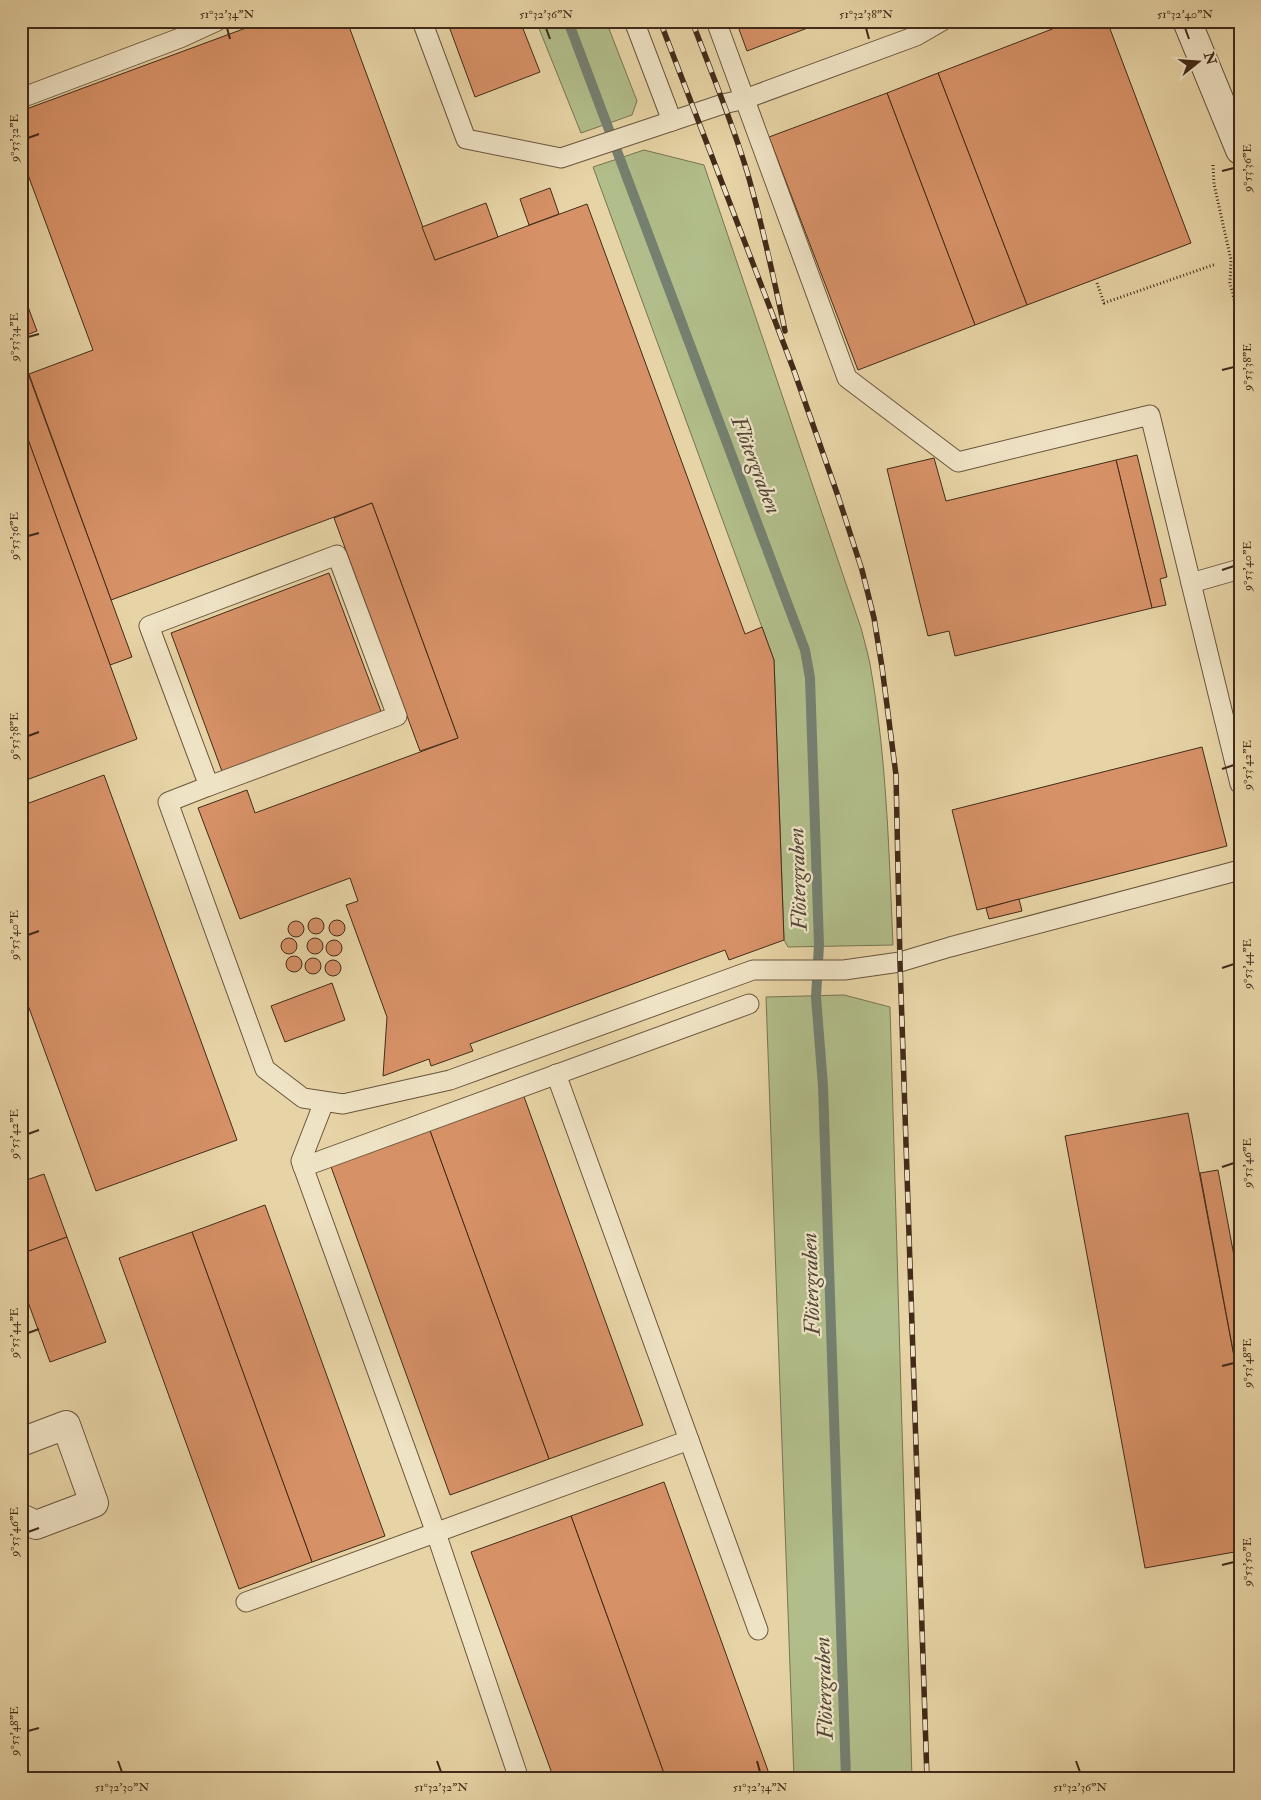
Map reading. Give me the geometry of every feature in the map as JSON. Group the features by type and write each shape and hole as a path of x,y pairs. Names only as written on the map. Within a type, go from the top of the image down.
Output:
{"street":[{"path":"1186,21 1238,146"},
{"path":"21,1442 66,1426 94,1504 36,1525 21,1518"}],"lane":[{"path":"21,98 180,38 217,21"},
{"path":"422,21 466,139 561,158 723,104 744,100 916,36 942,21"},
{"path":"634,21 672,121"},
{"path":"716,21 847,378 958,462 1150,415 1240,784"},
{"path":"209,786 149,626 337,555 396,716 168,802 265,1069 303,1098 343,1104 450,1080 753,970 844,970 900,962 1240,870"},
{"path":"1191,582 1240,569"},
{"path":"303,1166 749,1004"},
{"path":"556,1074 758,1630"},
{"path":"324,1102 301,1162 436,1532 520,1779"},
{"path":"246,1602 689,1440"}],"path":[{"path":"1238,146 1220,149 1215,154 1213,162 1214,184 1231,260 1230,284 1240,324"},
{"path":"1097,283 1104,303 1216,264"}],"green space":[{"path":"536,21 606,21 637,101 632,115 581,133"},
{"path":"644,150 704,165 861,628 871,670 881,743 887,810 893,945 788,947 784,940 774,660 593,167"},
{"path":"844,995 890,1007 912,1779 794,1779 766,997"}],"building":[{"path":"265,21 347,21 435,260 587,204 745,634 762,627 774,660 784,940 729,960 725,950 470,1044 473,1051 431,1066 429,1059 383,1076 387,1017 346,905 358,901 350,878 240,919 198,808 247,790 255,813 458,738 372,503 111,600 29,374 93,350 21,156 21,111"},
{"path":"447,21 520,21 540,72 475,97"},
{"path":"736,21 826,21 747,51"},
{"path":"1073,21 1107,21 1191,243 1027,305 938,73"},
{"path":"938,73 1027,305 975,325 887,93"},
{"path":"887,93 975,325 858,370 769,137"},
{"path":"550,188 559,214 529,225 520,199"},
{"path":"486,203 498,237 435,260 422,227"},
{"path":"21,288 37,331 21,337"},
{"path":"21,354 132,657 110,665 21,420"},
{"path":"21,420 137,739 21,782"},
{"path":"1137,455 1167,577 1160,579 1166,605 1152,608 1116,460"},
{"path":"934,458 946,501 1116,460 1152,608 955,656 949,631 928,636 887,469"},
{"path":"372,503 458,738 420,751 334,518"},
{"path":"329,573 382,714 223,774 171,633"},
{"path":"1202,747 1227,846 977,910 952,810"},
{"path":"104,775 237,1140 96,1191 21,986 21,806"},
{"path":"1019,899 1022,911 989,919 986,908"},
{"path":"316,918 324,926 316,934 308,926"},
{"path":"337,920 345,928 337,936 329,928"},
{"path":"296,921 304,929 296,937 288,929"},
{"path":"289,938 297,946 289,954 281,946"},
{"path":"315,938 323,946 315,954 307,946"},
{"path":"334,940 342,948 334,956 326,948"},
{"path":"294,956 302,964 294,972 286,964"},
{"path":"313,958 321,966 313,974 305,966"},
{"path":"333,960 341,968 333,976 325,968"},
{"path":"332,983 345,1020 285,1042 271,1006"},
{"path":"523,1094 643,1425 549,1459 429,1128"},
{"path":"1188,1113 1240,1388 1240,1551 1145,1568 1065,1136"},
{"path":"429,1128 549,1459 450,1495 330,1164"},
{"path":"1218,1170 1240,1288 1240,1388 1200,1173"},
{"path":"44,1174 67,1237 21,1254 21,1182"},
{"path":"265,1205 385,1536 312,1562 192,1232"},
{"path":"192,1232 312,1562 239,1589 119,1258"},
{"path":"67,1237 106,1342 50,1362 21,1283 21,1254"},
{"path":"664,1482 771,1779 666,1779 571,1516"},
{"path":"571,1516 666,1779 554,1779 471,1552"}],"waterway":[{"name":"Flötergraben","path":"568,21 805,650 810,678 819,945 816,997 823,1086 846,1779"}],"railway":[{"path":"660,21 793,368 838,496 862,570 874,618 882,667 896,775 900,962 927,1779"},
{"path":"692,21 729,117 748,175 785,331"}]}
